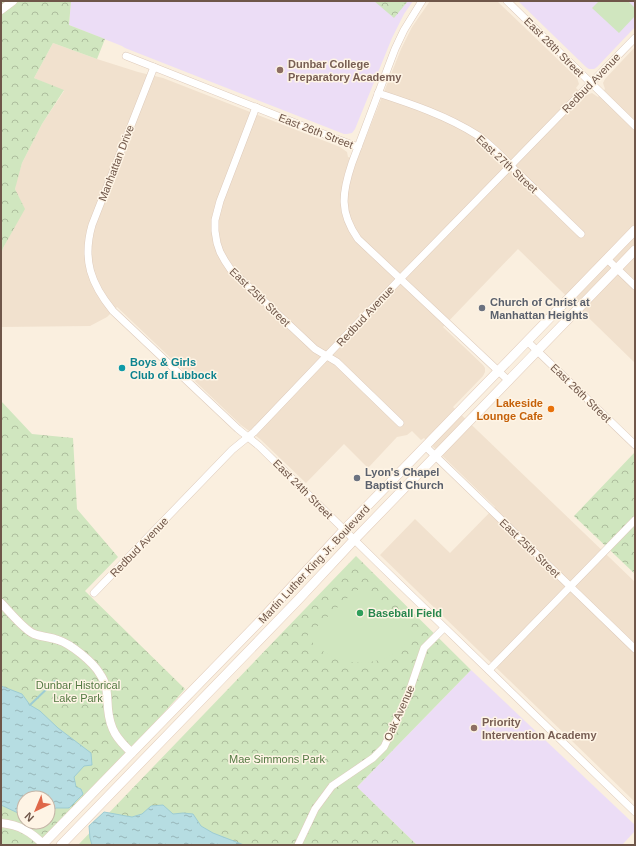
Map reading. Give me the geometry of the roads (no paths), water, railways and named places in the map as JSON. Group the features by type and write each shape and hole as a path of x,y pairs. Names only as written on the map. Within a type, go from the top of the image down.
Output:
{"main road":[{"name":"Martin Luther King Jr. Boulevard","path":"43,845 260,621 344,530 635,230"},
{"name":"Martin Luther King Jr. Boulevard","path":"61,845 635,250"}],"street":[{"path":"1,10 14,1"},
{"path":"358,147 395,49 404,30 422,1"},
{"name":"East 28th Street","path":"507,1 635,126"},
{"name":"Redbud Avenue","path":"94,593 232,450 254,432 510,165 635,38"},
{"name":"East 26th Street","path":"126,56 358,147 346,181 344,204 345,214 353,232 358,239 509,381"},
{"name":"Manhattan Drive","path":"88,260 88,238 92,226 154,67"},
{"name":"East 27th Street","path":"378,93 412,104 448,119 478,136 581,234"},
{"name":"East 25th Street","path":"256,107 220,201 215,220 217,243 224,261 234,273 314,349 336,362 400,423"},
{"path":"607,259 635,286"},
{"name":"East 24th Street","path":"88,260 94,283 99,293 113,311 238,429 259,446 444,628 635,812"},
{"name":"East 26th Street","path":"528,342 635,445"},
{"name":"East 25th Street","path":"426,447 635,649"},
{"path":"489,670 635,520"},
{"path":"1,603 34,634 66,643 79,652 100,673 105,682 110,722 114,733 132,753"},
{"name":"Oak Avenue","path":"298,845 315,809 332,786 373,758 384,747 407,698 424,648 444,628"},
{"path":"1,823 26,830 35,836 43,845"}],"water":[{"path":"1,686 22,694 30,705 40,711 58,728 91,753 92,765 84,766 74,777 76,787 81,789 83,794 69,808 56,808 56,790 16,790 16,812 1,805"},
{"path":"163,805 173,814 193,814 201,826 213,833 244,845 92,845 89,826 104,812 132,817 142,814 151,806"}],"waterway":[{"path":"30,705 55,681"}],"place":[{"name":"Dunbar College Preparatory Academy","path":"280,70"},
{"name":"Church of Christ at Manhattan Heights","path":"482,308"},
{"name":"Boys & Girls Club of Lubbock","path":"122,368"},
{"name":"Lakeside Lounge Cafe","path":"551,409"},
{"name":"Lyon's Chapel Baptist Church","path":"357,478"},
{"name":"Baseball Field","path":"360,613"},
{"name":"Priority Intervention Academy","path":"474,728"}],"park label":[{"name":"Dunbar Historical Lake Park","path":"78,691"},
{"name":"Mae Simmons Park","path":"277,759"}]}
